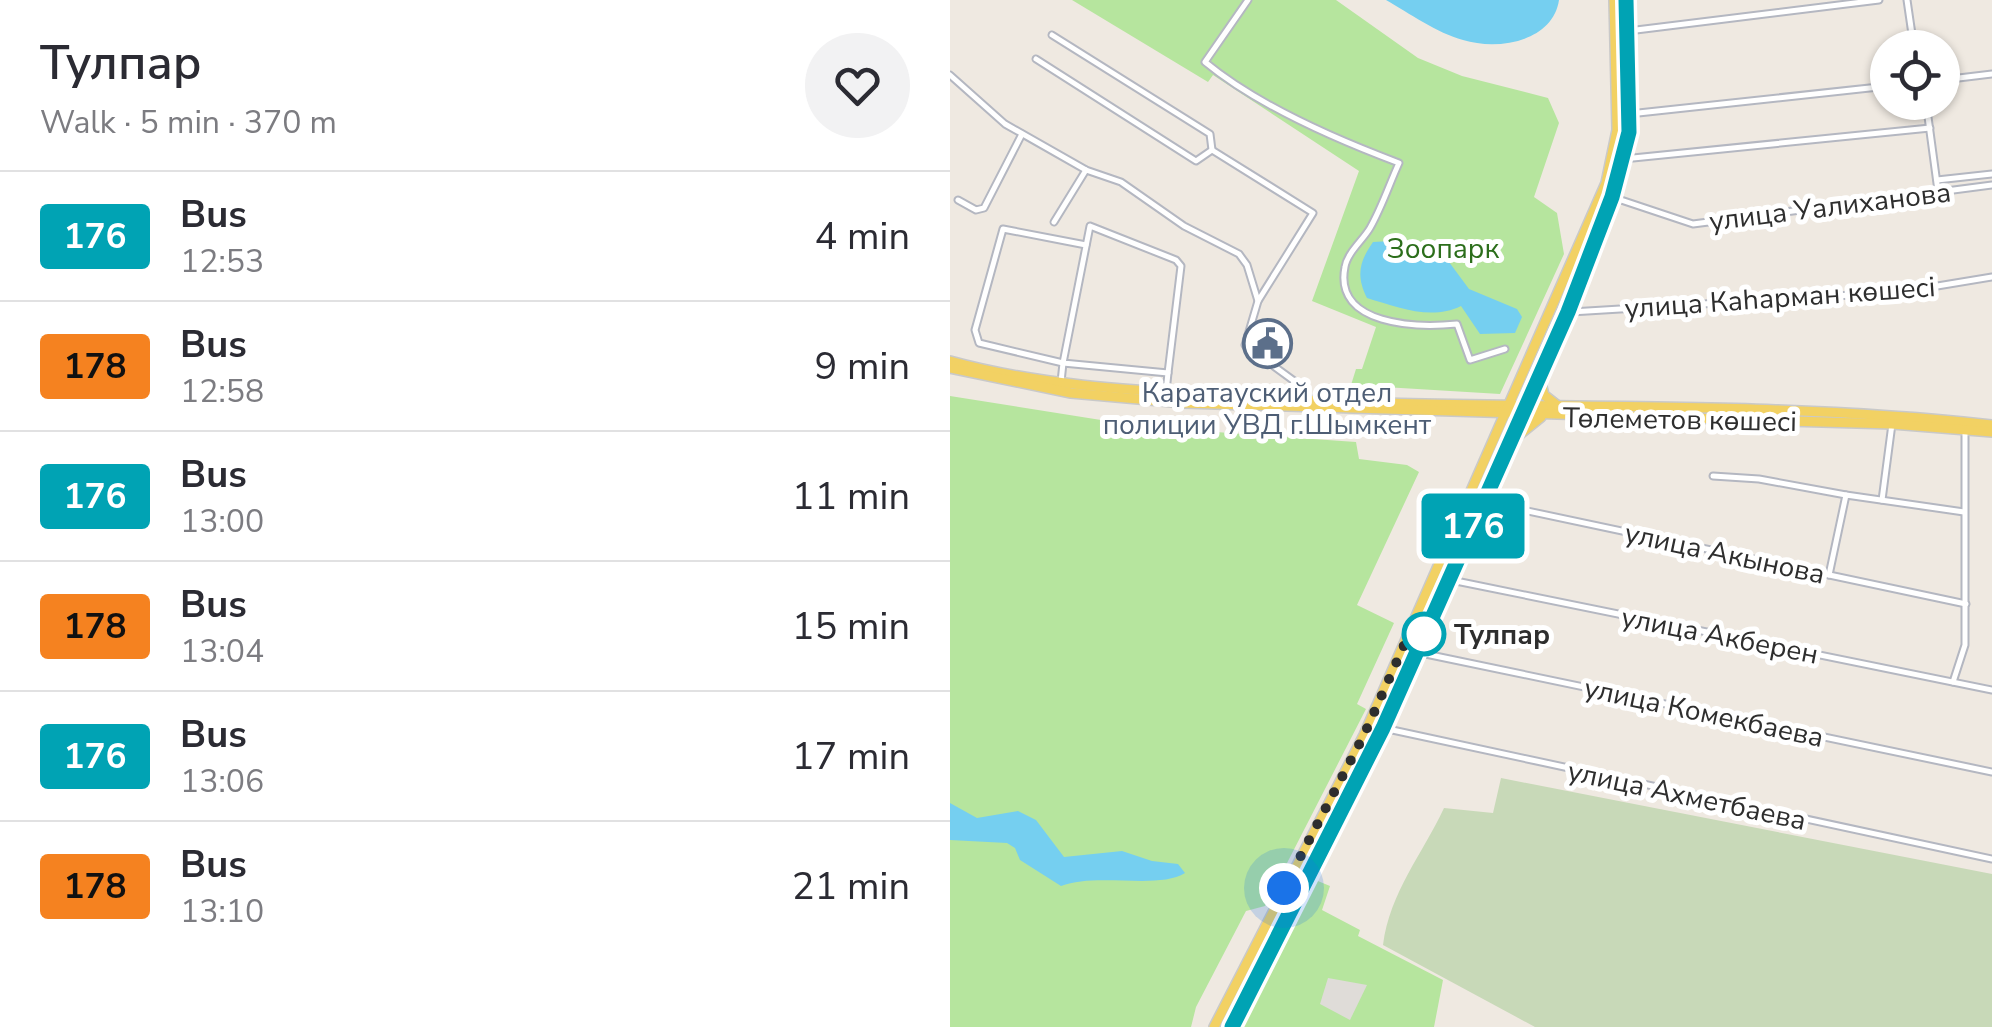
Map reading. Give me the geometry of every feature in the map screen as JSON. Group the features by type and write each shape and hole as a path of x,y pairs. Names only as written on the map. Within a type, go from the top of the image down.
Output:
{"main road":[{"path":"1214,1027 1364,735 1606,183 1618,126 1614,0"},
{"path":"1232,1027 1383,728 1568,312 1623,158 1630,114 1626,0"},
{"name":"Төлеметов көшесі","path":"950,365 1121,398 1507,411"},
{"name":"Төлеметов көшесі","path":"950,365 1060,382 1166,392 1543,416 1992,428"},
{"path":"1539,374 1544,395 1560,408"},
{"name":"Төлеметов көшесі","path":"1523,412 1560,408 1992,428"},
{"path":"1508,444 1543,416"},
{"path":"1450,541 1464,546"}],"street":[{"path":"1248,0 1205,62 1318,131 1340,136 1398,163 1370,228 1345,263 1344,287 1356,308 1400,325 1457,324 1470,360 1505,349"},
{"path":"1628,31 1879,0"},
{"path":"1907,0 1911,30"},
{"path":"1052,35 1210,134 1212,150"},
{"path":"1036,59 1196,161 1212,150"},
{"path":"1960,78 1992,74"},
{"path":"950,75 1022,134 1086,170 1104,172 1184,226 1239,254 1247,264 1258,301"},
{"path":"1630,114 1870,88"},
{"path":"1929,120 1938,192"},
{"path":"1623,158 1930,128"},
{"path":"958,200 976,210 984,208 1022,134"},
{"path":"1212,150 1313,212 1258,301 1245,345 1301,386 1309,401"},
{"path":"1054,222 1086,170"},
{"path":"1937,180 1992,174"},
{"name":"улица Уалиханова","path":"1612,197 1694,224 1992,184"},
{"path":"1060,382 1090,226 1176,260 1180,266 1166,392"},
{"path":"1086,245 1003,230 975,330 979,342 1062,364 1168,372"},
{"name":"улица Каһарман көшесі","path":"1568,312 1901,292 1992,277"},
{"path":"1882,500 1892,424"},
{"path":"1954,682 1965,645 1965,430"},
{"path":"1713,476 1759,478 1964,512"},
{"path":"1829,575 1846,495"},
{"name":"улица Акынова","path":"1483,502 1966,604"},
{"name":"улица Акберен","path":"1448,580 1992,690"},
{"name":"улица Комекбаева","path":"1416,652 1992,772"},
{"name":"улица Ахметбаева","path":"1383,728 1992,859"}],"green space":[{"name":"Зоопарк","path":"1072,0 1336,0 1418,58 1462,76 1548,98 1559,123 1534,197 1557,213 1564,254 1500,394 1351,385 1356,369 1362,369 1376,327 1312,301 1359,171 1213,75 1208,82"},
{"path":"950,396 1145,427 1356,442 1359,459 1407,465 1419,472 1357,605 1394,623 1357,704 1366,709 1265,906 1246,911 1196,1007 1191,1027 950,1027"},
{"path":"1501,778 1992,874 1992,1027 1535,1027 1383,945 1392,908 1444,808 1493,813"},
{"path":"1313,879 1330,886 1322,910 1360,930 1358,936 1443,980 1434,1027 1240,1027"}],"shaded area":[{"path":"1328,978 1367,985 1350,1020 1320,1004"}],"water":[{"path":"1386,0 1559,0 1555,14 1535,34 1492,44 1453,37"},
{"path":"1373,242 1423,245 1449,262 1469,289 1517,309 1522,317 1515,333 1480,334 1461,306 1426,312 1367,298 1360,276 1365,256"},
{"path":"950,803 977,818 1018,811 1036,820 1064,857 1122,851 1178,864 1185,873 1159,880 1091,880 1061,886 1020,860 1015,848 1007,843 950,840"}],"bus line":[{"name":"176","path":"1232,1027 1383,728 1568,312 1617,183 1629,132 1626,0"}],"place":[{"name":"Каратауский отдел полиции УВД г.Шымкент","path":"1267,344"},
{"name":"Тулпар","path":"1424,634"}],"route":[{"path":"1284,888 1364,735 1410,632 1424,634"}]}
